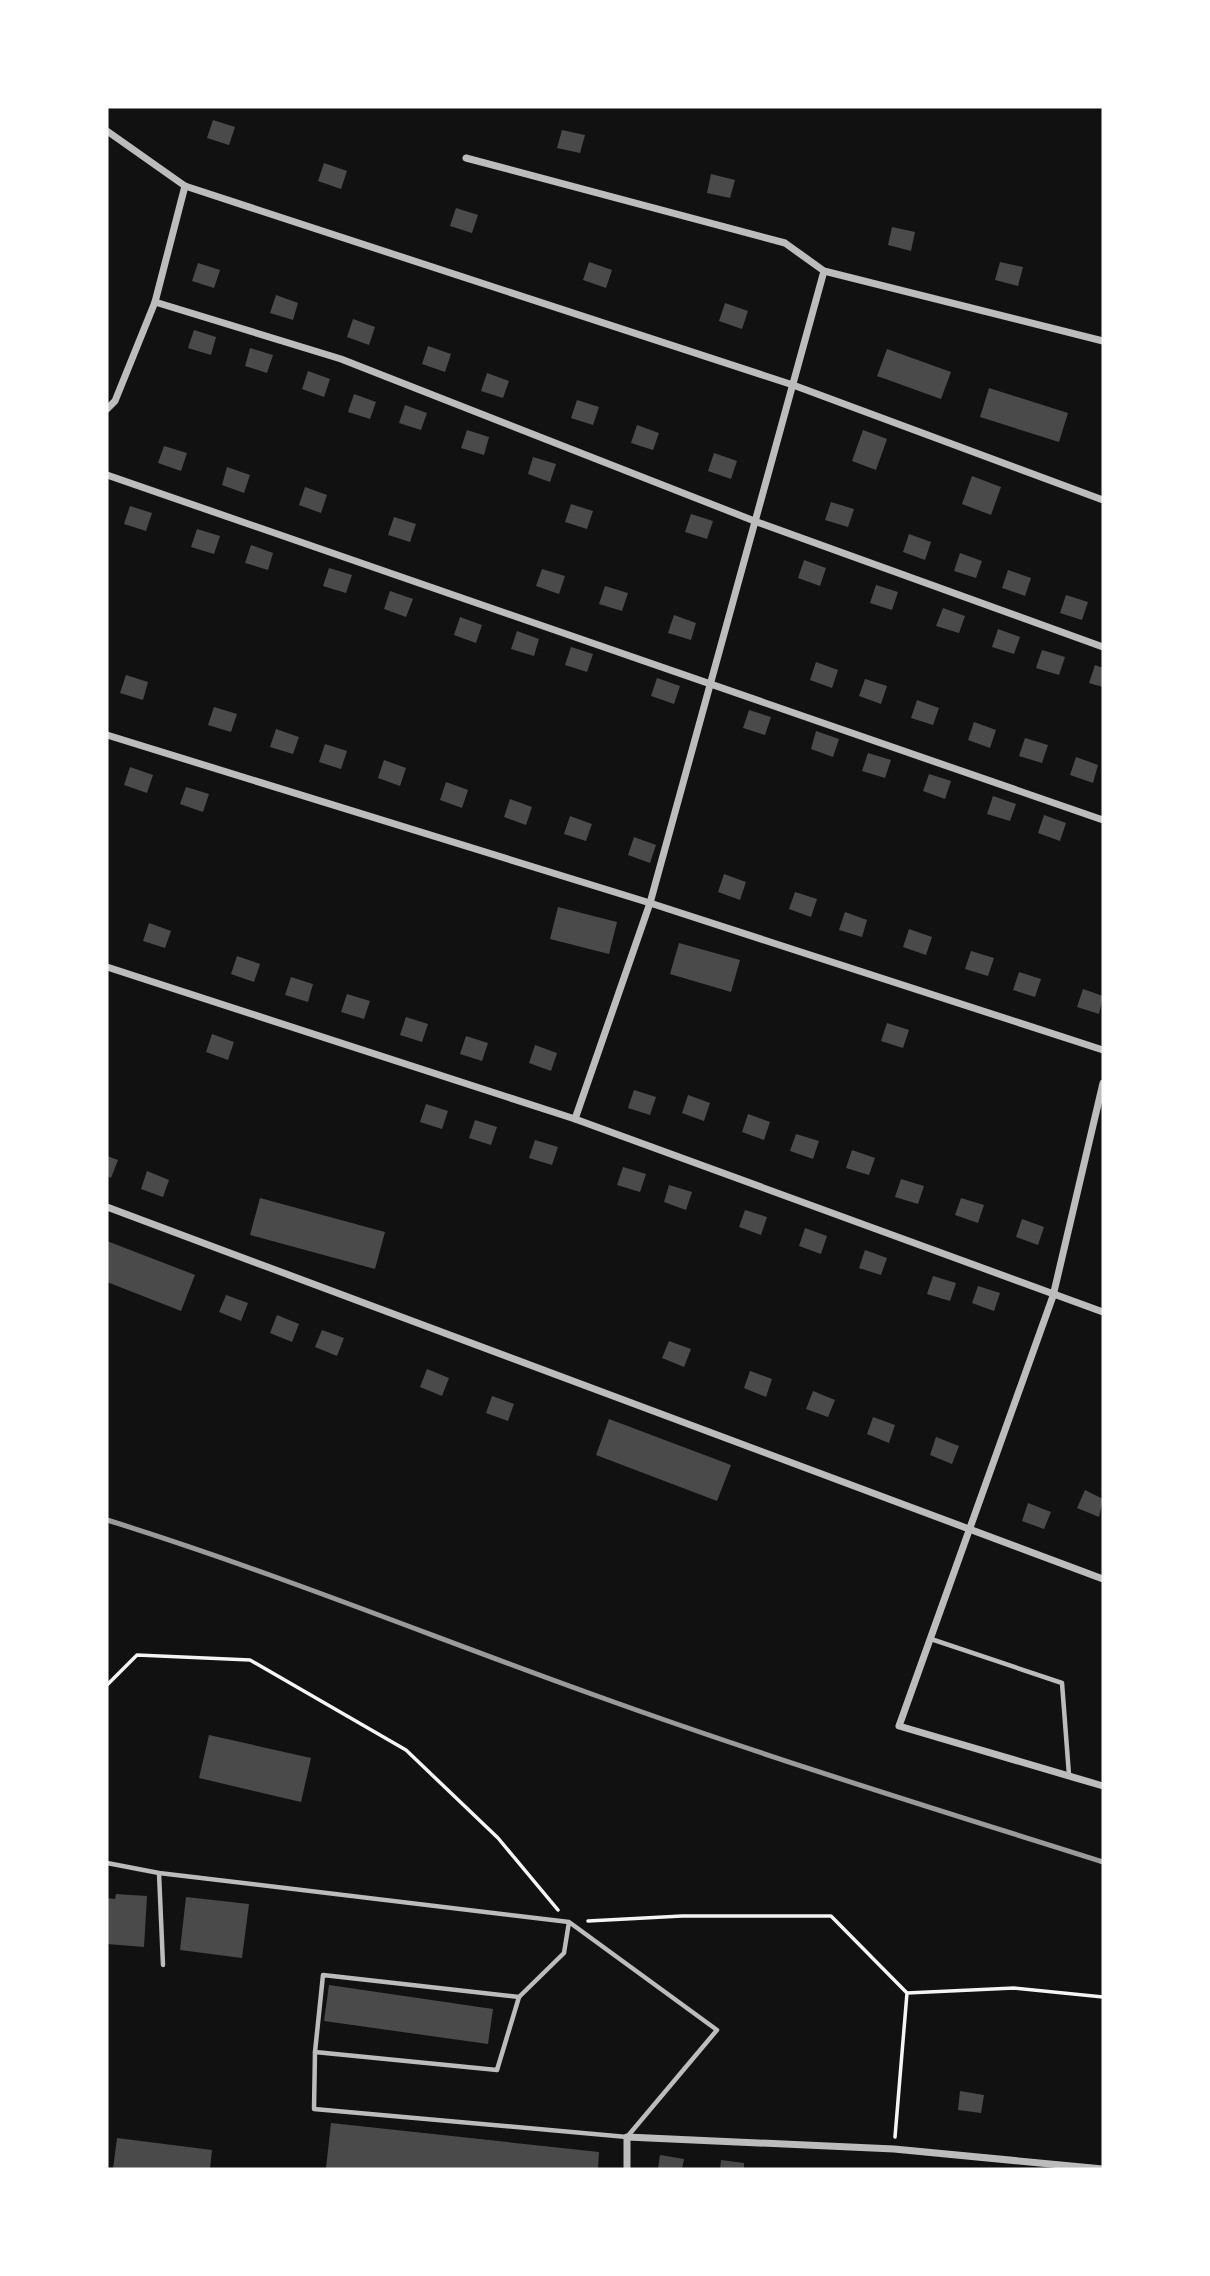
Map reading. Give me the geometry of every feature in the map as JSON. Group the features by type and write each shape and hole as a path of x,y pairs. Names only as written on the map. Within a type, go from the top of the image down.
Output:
{"street":[{"path":"107,131 185,186 793,385 1103,500"},
{"path":"466,158 785,243 824,271 1103,341"},
{"path":"107,409 115,401 155,302 185,186"},
{"path":"575,1119 650,903 824,271"},
{"path":"155,302 341,359 757,522 1103,647"},
{"path":"107,475 1103,820"},
{"path":"107,735 650,903 1103,1050"},
{"path":"107,967 575,1119 1103,1312"},
{"path":"1103,1083 1054,1296 899,1726 1103,1786"},
{"path":"107,1208 1103,1579"},
{"path":"627,2169 627,2137 894,2149 1103,2169"}],"lane":[{"path":"931,1639 1062,1683 1069,1776"},
{"path":"107,1863 159,1873 569,1922 717,2030 627,2137 314,2109 315,2052 323,1975 519,1997"},
{"path":"159,1873 163,1965"},
{"path":"315,2052 498,2070 519,1997 564,1953 569,1922"}],"path":[{"path":"107,1685 137,1655 250,1660 406,1749 498,1838 569,1922 681,1916 831,1916 907,1993 1014,1988 1103,1997"},
{"path":"894,2149 907,1993"}],"building":[{"path":"213,120 235,127 229,145 207,138"},
{"path":"562,130 585,135 580,153 557,148"},
{"path":"324,163 347,171 341,189 318,181"},
{"path":"711,174 735,180 730,198 707,193"},
{"path":"456,208 478,215 472,233 450,226"},
{"path":"892,227 915,232 911,251 888,245"},
{"path":"589,262 612,270 606,288 583,280"},
{"path":"1000,262 1023,267 1018,286 995,280"},
{"path":"198,263 220,270 214,288 192,281"},
{"path":"276,295 298,303 293,320 270,313"},
{"path":"725,303 748,311 742,329 719,321"},
{"path":"353,319 375,327 369,345 347,337"},
{"path":"194,330 216,337 211,355 188,348"},
{"path":"428,346 451,354 445,372 422,364"},
{"path":"250,348 273,355 267,373 245,366"},
{"path":"887,349 951,372 941,399 877,376"},
{"path":"308,371 330,379 324,397 302,389"},
{"path":"487,373 509,381 503,398 481,391"},
{"path":"989,388 1068,413 1059,442 980,417"},
{"path":"354,394 376,402 370,419 348,412"},
{"path":"577,400 599,407 593,425 571,418"},
{"path":"405,405 427,413 421,430 399,423"},
{"path":"637,425 659,433 653,450 631,443"},
{"path":"467,430 489,437 484,455 461,448"},
{"path":"863,430 887,439 876,470 852,461"},
{"path":"164,446 187,453 181,471 158,463"},
{"path":"714,453 737,461 731,479 708,471"},
{"path":"533,457 556,464 550,482 528,474"},
{"path":"227,467 250,475 244,493 222,485"},
{"path":"972,476 1001,487 991,515 962,504"},
{"path":"305,487 327,495 321,513 299,505"},
{"path":"831,502 854,509 848,527 825,520"},
{"path":"571,504 593,511 587,529 565,522"},
{"path":"130,506 152,513 146,531 124,524"},
{"path":"691,514 713,521 707,539 685,532"},
{"path":"394,517 416,524 410,542 388,535"},
{"path":"197,529 220,536 214,554 191,547"},
{"path":"909,534 931,542 925,560 903,552"},
{"path":"251,545 273,553 268,570 245,563"},
{"path":"960,553 982,561 976,578 954,571"},
{"path":"804,560 826,568 820,586 798,578"},
{"path":"329,568 352,575 346,593 323,586"},
{"path":"542,569 565,576 559,594 536,586"},
{"path":"1008,570 1031,578 1025,596 1002,588"},
{"path":"876,585 898,592 892,610 870,603"},
{"path":"605,586 628,593 622,611 599,604"},
{"path":"390,591 413,599 406,617 384,609"},
{"path":"1066,595 1088,602 1082,620 1060,613"},
{"path":"943,608 965,616 959,633 936,626"},
{"path":"674,615 696,623 691,640 668,633"},
{"path":"460,617 482,625 476,643 454,635"},
{"path":"998,629 1020,637 1014,654 992,647"},
{"path":"517,631 539,639 534,656 511,649"},
{"path":"571,647 593,654 587,672 565,665"},
{"path":"1042,650 1065,657 1059,675 1036,668"},
{"path":"816,662 838,670 832,688 810,680"},
{"path":"1095,665 1103,668 1103,687 1089,683"},
{"path":"126,675 148,682 143,700 120,693"},
{"path":"657,678 680,686 674,704 651,696"},
{"path":"865,679 887,686 881,704 859,696"},
{"path":"917,700 939,708 933,725 911,718"},
{"path":"214,707 237,714 231,732 208,725"},
{"path":"749,710 771,717 765,735 743,728"},
{"path":"974,722 996,730 990,748 968,740"},
{"path":"276,729 299,737 293,754 270,747"},
{"path":"816,731 839,739 833,757 811,749"},
{"path":"1025,738 1048,745 1042,763 1019,756"},
{"path":"325,744 347,751 341,769 319,762"},
{"path":"868,753 891,760 885,778 862,771"},
{"path":"1076,757 1098,765 1093,783 1070,775"},
{"path":"384,760 406,768 400,786 378,778"},
{"path":"130,767 153,775 147,793 124,785"},
{"path":"929,774 951,781 945,799 923,791"},
{"path":"446,782 468,790 462,808 440,800"},
{"path":"186,787 209,794 203,812 180,804"},
{"path":"993,796 1016,804 1010,821 987,814"},
{"path":"510,799 532,807 526,825 504,817"},
{"path":"1044,815 1066,823 1060,841 1038,833"},
{"path":"570,816 592,824 586,841 564,834"},
{"path":"634,837 656,845 650,863 628,855"},
{"path":"724,874 746,882 740,900 718,892"},
{"path":"795,892 817,899 811,917 789,909"},
{"path":"558,907 617,922 609,954 550,939"},
{"path":"845,912 867,920 862,937 839,930"},
{"path":"149,923 171,931 165,948 143,941"},
{"path":"909,929 932,937 926,955 903,947"},
{"path":"679,943 740,960 731,992 670,974"},
{"path":"971,951 994,958 988,976 965,969"},
{"path":"237,956 260,964 254,982 231,974"},
{"path":"1019,972 1041,979 1035,997 1013,990"},
{"path":"291,977 313,984 308,1002 285,995"},
{"path":"1083,989 1103,996 1099,1014 1077,1007"},
{"path":"347,994 370,1001 364,1019 341,1012"},
{"path":"406,1017 428,1024 422,1042 400,1035"},
{"path":"887,1023 909,1030 903,1048 881,1041"},
{"path":"212,1034 234,1042 228,1060 206,1052"},
{"path":"466,1036 488,1043 482,1061 460,1054"},
{"path":"535,1045 557,1053 551,1071 529,1063"},
{"path":"634,1090 656,1097 650,1115 628,1108"},
{"path":"688,1095 710,1103 704,1121 682,1113"},
{"path":"426,1104 448,1111 442,1129 420,1122"},
{"path":"748,1114 770,1122 764,1140 742,1132"},
{"path":"475,1120 497,1127 491,1145 469,1138"},
{"path":"796,1134 819,1141 813,1159 790,1151"},
{"path":"535,1140 558,1147 552,1165 529,1158"},
{"path":"852,1150 875,1158 869,1175 846,1168"},
{"path":"107,1156 118,1160 111,1178 107,1176"},
{"path":"623,1167 646,1174 640,1192 617,1185"},
{"path":"147,1171 169,1180 163,1197 141,1189"},
{"path":"901,1179 924,1186 918,1204 895,1197"},
{"path":"669,1185 692,1192 686,1210 664,1202"},
{"path":"260,1198 385,1232 375,1269 250,1235"},
{"path":"961,1198 984,1205 978,1223 955,1215"},
{"path":"745,1210 767,1217 761,1235 739,1227"},
{"path":"1022,1219 1044,1227 1038,1245 1016,1237"},
{"path":"805,1228 827,1236 821,1254 799,1246"},
{"path":"107,1241 195,1275 181,1311 107,1282"},
{"path":"865,1250 887,1258 881,1275 859,1268"},
{"path":"933,1276 956,1283 950,1301 927,1294"},
{"path":"978,1286 1000,1293 994,1311 972,1303"},
{"path":"226,1295 248,1303 241,1321 219,1312"},
{"path":"277,1315 299,1324 292,1342 270,1333"},
{"path":"322,1330 344,1338 337,1356 315,1347"},
{"path":"669,1341 691,1349 684,1367 662,1358"},
{"path":"427,1369 449,1378 442,1396 420,1387"},
{"path":"750,1371 772,1379 766,1397 744,1388"},
{"path":"813,1391 835,1400 828,1417 806,1409"},
{"path":"492,1396 514,1404 508,1421 486,1413"},
{"path":"873,1417 895,1425 889,1443 867,1434"},
{"path":"609,1419 731,1465 717,1501 596,1455"},
{"path":"936,1437 959,1446 952,1464 930,1455"},
{"path":"1085,1490 1103,1499 1099,1517 1077,1508"},
{"path":"1028,1503 1051,1512 1044,1529 1022,1521"},
{"path":"209,1735 311,1758 301,1802 199,1778"},
{"path":"116,1894 147,1896 144,1947 107,1944 107,1898 115,1899"},
{"path":"186,1897 249,1904 242,1958 180,1950"},
{"path":"329,1985 493,2009 488,2044 324,2021"},
{"path":"960,2091 984,2095 981,2113 958,2110"},
{"path":"331,2123 599,2152 598,2169 326,2168"},
{"path":"117,2138 212,2150 210,2169 113,2169"},
{"path":"660,2155 684,2159 682,2169 658,2169"},
{"path":"721,2160 744,2163 744,2169 720,2169"}],"railway":[{"path":"107,1520 293,1583 538,1675 725,1741 1103,1862"}]}
